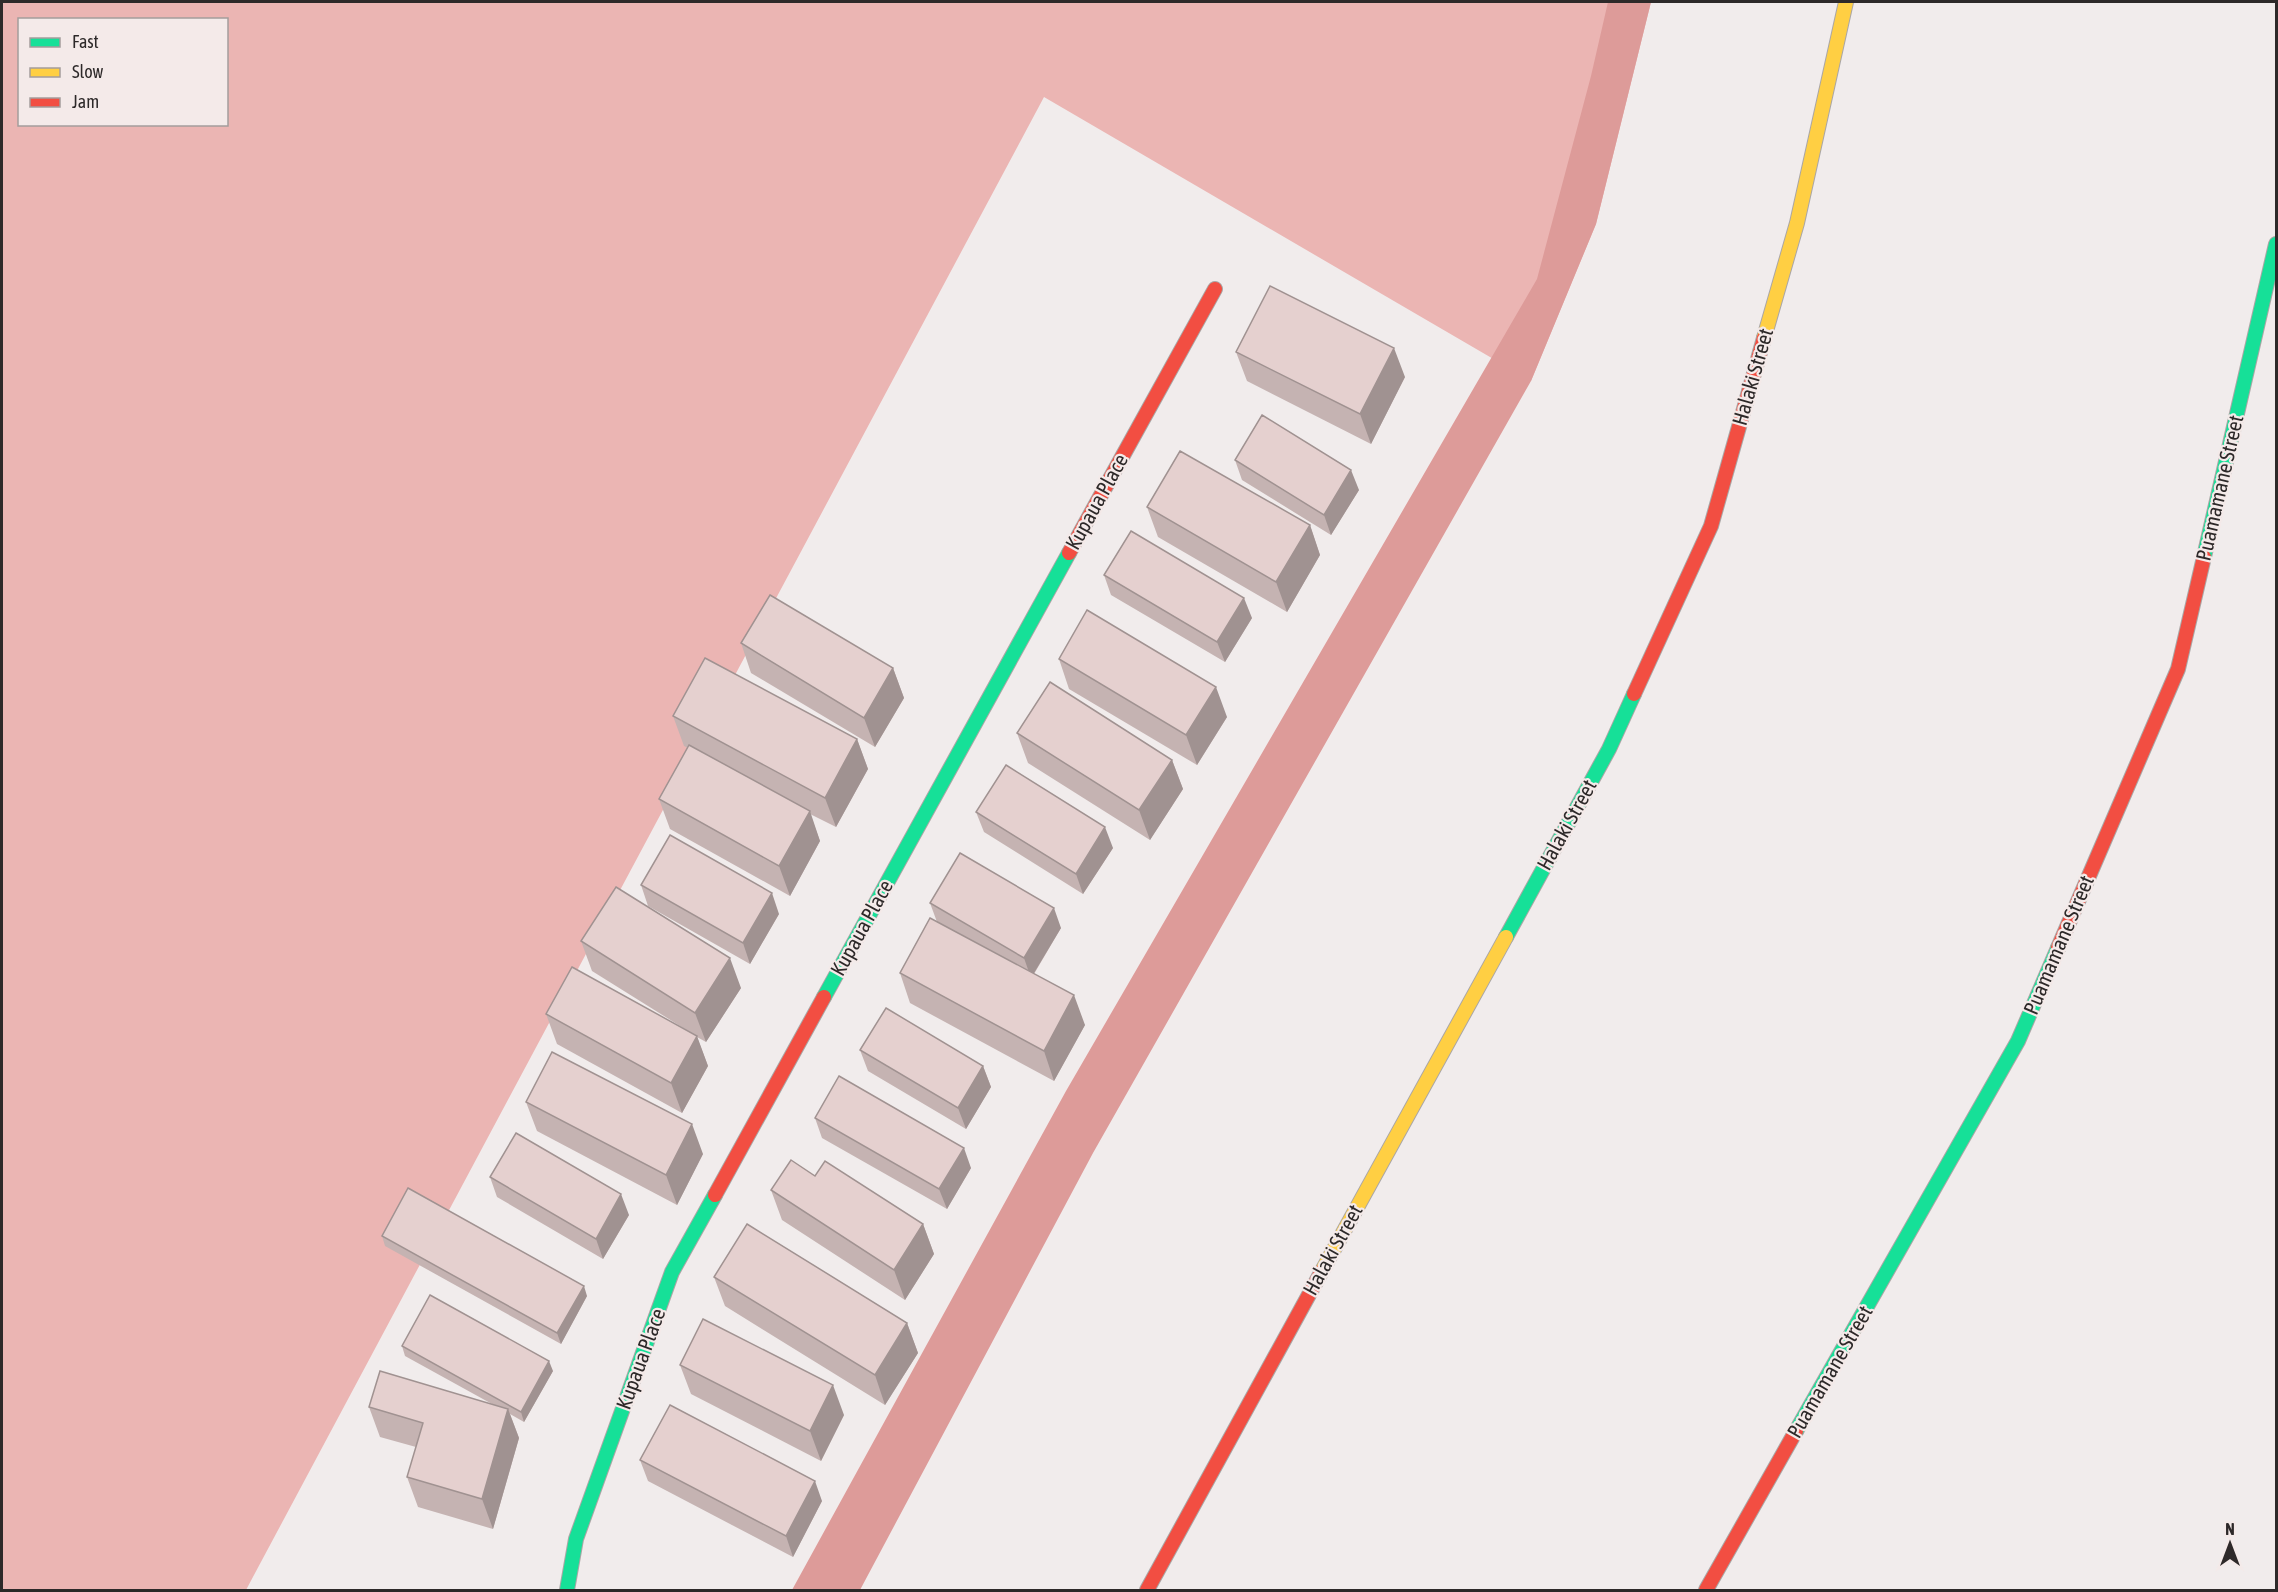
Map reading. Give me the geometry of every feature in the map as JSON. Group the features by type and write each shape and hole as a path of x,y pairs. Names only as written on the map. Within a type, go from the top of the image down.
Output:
{"street":[{"name":"Halaki Street","path":"1147,1590 1609,749 1711,526 1797,223 1846,2"},
{"name":"Puamamane Street","path":"1706,1590 2018,1041 2178,669 2277,244"},
{"name":"Kupaua Place","path":"567,1590 576,1539 672,1272 1215,289"}],"shaded area":[{"path":"2,2 1651,2 1596,224 1531,381 1044,97 246,1590 2,1590"},
{"path":"1608,2 1651,2 1596,224 1531,381 1093,1153 860,1590 792,1590 1066,1091 1537,279 1591,76"}],"building":[{"path":"1270,286 1394,348 1360,414 1236,352"},
{"path":"1262,415 1351,470 1324,515 1235,460"},
{"path":"1180,451 1310,525 1276,582 1147,507"},
{"path":"1131,531 1244,598 1217,642 1104,575"},
{"path":"770,595 893,668 864,718 741,643"},
{"path":"1087,610 1216,687 1186,735 1059,659"},
{"path":"705,658 857,739 825,798 673,716"},
{"path":"1050,682 1172,760 1139,810 1017,733"},
{"path":"689,745 810,811 779,866 659,799"},
{"path":"1006,765 1105,827 1076,874 976,812"},
{"path":"670,835 772,893 743,943 641,885"},
{"path":"960,853 1054,908 1024,958 930,903"},
{"path":"616,887 730,958 695,1013 581,941"},
{"path":"930,918 1074,995 1044,1051 900,973"},
{"path":"572,967 697,1036 671,1083 546,1014"},
{"path":"886,1008 983,1066 958,1108 860,1050"},
{"path":"552,1052 692,1124 666,1175 526,1102"},
{"path":"839,1076 964,1148 939,1189 815,1118"},
{"path":"516,1133 621,1194 596,1239 490,1177"},
{"path":"791,1160 815,1176 825,1161 923,1224 894,1270 771,1190"},
{"path":"408,1188 584,1286 557,1333 382,1236"},
{"path":"747,1224 907,1323 875,1375 714,1277"},
{"path":"430,1295 549,1361 521,1412 402,1346"},
{"path":"703,1319 833,1385 810,1431 680,1365"},
{"path":"380,1371 508,1409 482,1499 407,1477 423,1423 369,1407"},
{"path":"670,1405 815,1481 786,1536 640,1460"}],"traffic: fast":[{"path":"2204,557 2276,244"},
{"path":"824,997 1069,553"},
{"path":"1506,937 1609,749 1634,694"},
{"path":"1796,1431 2018,1041 2058,948"},
{"path":"567,1590 576,1539 672,1272 715,1195"}],"traffic: slow":[{"path":"1764,338 1797,223 1846,2"},
{"path":"1322,1271 1506,937"}],"traffic: jam":[{"path":"1069,553 1215,289"},
{"path":"1634,694 1711,526 1764,338"},
{"path":"2058,948 2178,669 2204,557"},
{"path":"715,1195 824,997"},
{"path":"1147,1590 1322,1271"},
{"path":"1706,1590 1796,1431"}]}
